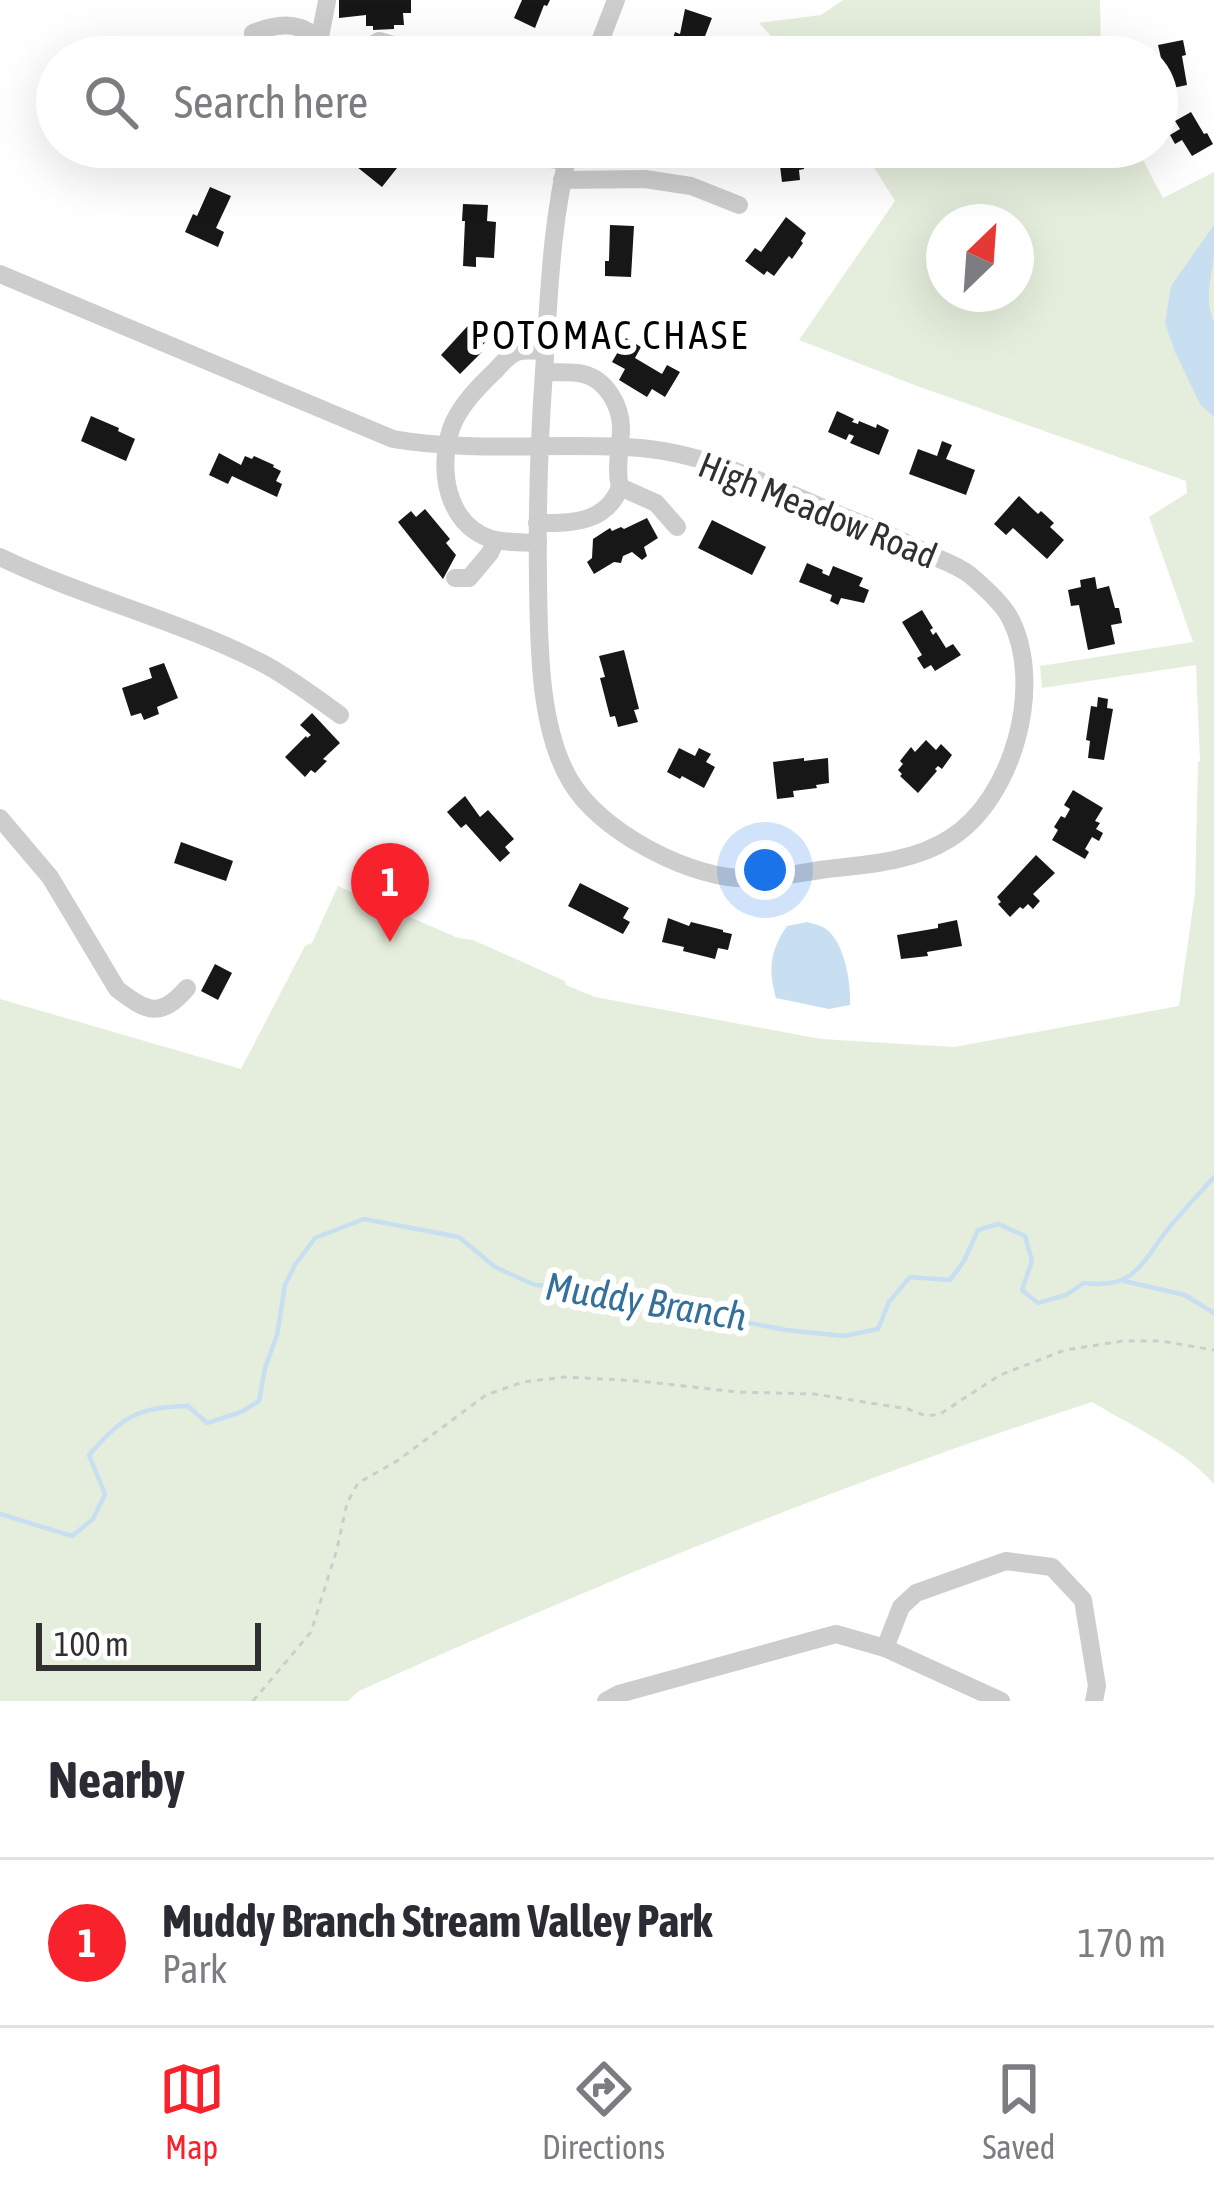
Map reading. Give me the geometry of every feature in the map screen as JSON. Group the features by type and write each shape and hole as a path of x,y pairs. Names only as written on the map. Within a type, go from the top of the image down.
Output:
{"street":[{"path":"603,36 616,0"},
{"path":"320,36 327,1"},
{"path":"253,33 275,24 305,29 310,36"},
{"path":"538,447 552,247 565,168"},
{"path":"594,168 692,186 740,205"},
{"name":"High Meadow Road","path":"0,274 393,439 448,445 642,448 710,461 893,536 967,572 1008,613 1018,638 1023,675 1022,711 1010,767 984,806 953,838 922,853 872,864 739,879 694,869 654,852 600,816 571,782 554,741 544,687 538,628 538,447"},
{"path":"544,372 582,374 602,385 619,409 620,487 608,508 594,518 496,540 460,517 450,501 446,485 452,428 480,385 517,352 545,351"},
{"path":"620,487 656,503 677,527"},
{"path":"455,578 469,578 496,540"},
{"path":"0,557 265,664 340,715"},
{"path":"0,818 50,877 117,989 132,1001 163,1009 187,988"},
{"path":"885,1648 901,1606 916,1593 1006,1561 1052,1567 1083,1600 1097,1686 1094,1701"},
{"path":"606,1701 619,1694 655,1692 836,1634 885,1648 1001,1701"}],"path":[{"path":"253,1701 311,1632 347,1504 358,1483 486,1395 523,1382 565,1377 814,1394 926,1416 940,1414 1000,1376 1065,1350 1161,1341 1214,1351"}],"green space":[{"path":"843,0 1100,0 1101,36 771,36 759,23 821,15"},
{"path":"874,168 1147,168 1163,198 1214,172 1214,1484 1173,1449 1092,1402 721,1536 449,1651 359,1691 348,1701 0,1701 0,999 241,1069 305,946 312,943 338,886 458,938 473,940 595,997 821,1039 954,1047 1179,1006 1195,893 1200,761 1196,665 1042,688 1040,666 1193,642 1149,517 1187,493 1186,481 799,340 895,201"}],"water":[{"path":"1214,225 1209,298 1214,322 1214,417 1200,404 1165,323 1171,286"},
{"path":"807,922 826,929 838,944 848,975 850,1005 829,1009 776,998 771,969 777,944 787,926"}],"building":[{"path":"339,0 411,0 411,13 403,13 404,25 373,30 366,26 366,15 339,18"},
{"path":"522,0 550,0 535,28 514,18"},
{"path":"685,9 712,18 705,36 674,36 680,34"},
{"path":"1183,40 1187,85 1178,87 1178,41"},
{"path":"1191,112 1213,144 1192,156 1182,140 1178,142 1178,119"},
{"path":"358,168 397,168 382,187"},
{"path":"780,168 804,168 799,170 800,180 782,182"},
{"path":"210,187 231,196 216,228 224,232 218,247 185,232"},
{"path":"463,204 488,205 487,221 496,222 494,258 476,257 476,267 463,266"},
{"path":"786,217 806,233 803,243 774,276 767,271 764,275 745,261 755,248 761,252"},
{"path":"610,225 634,226 631,277 605,276"},
{"path":"475,318 492,335 460,374 441,355"},
{"path":"626,338 641,347 635,358 662,374 667,365 680,372 665,397 652,389 647,397 619,380 625,369 612,362"},
{"path":"837,411 854,419 852,422 889,430 879,455 850,443 854,436 849,434 846,440 828,432"},
{"path":"91,416 135,439 126,461 81,441"},
{"path":"942,441 952,445 946,459 975,470 966,495 909,474 918,449 937,456"},
{"path":"219,453 241,465 245,456 254,456 274,465 281,471 277,497 232,476 228,484 209,475"},
{"path":"1019,496 1054,523 1050,527 1064,540 1047,559 1013,528 1006,535 994,524"},
{"path":"425,509 450,539 446,543 456,555 443,579 398,522 411,511 416,517"},
{"path":"647,518 658,538 644,547 647,556 642,560 632,552 621,563 594,574 587,562 592,558 593,539 610,528 624,529"},
{"path":"712,520 766,547 752,575 698,548"},
{"path":"807,563 829,576 833,566 863,578 859,586 869,590 864,603 841,598 838,605 830,601 832,595 799,582"},
{"path":"1095,577 1097,589 1109,586 1122,623 1111,625 1115,644 1088,650 1079,605 1071,606 1068,590 1081,587 1080,580"},
{"path":"922,610 933,635 936,632 946,648 953,644 961,655 935,671 931,665 924,669 917,658 922,655 902,622"},
{"path":"624,650 638,722 618,727 615,716 610,717 599,656"},
{"path":"164,663 178,698 157,707 159,714 144,720 141,713 131,716 122,688 152,678 149,668"},
{"path":"1098,697 1108,699 1107,708 1113,709 1104,760 1088,758 1090,741 1086,740 1091,706 1097,707"},
{"path":"312,713 340,743 315,773 311,770 305,777 285,757 311,735 300,725"},
{"path":"926,740 936,750 941,744 952,755 918,793 898,770 911,747 915,752"},
{"path":"679,748 695,756 699,748 711,754 706,762 715,767 704,788 667,772"},
{"path":"828,758 829,783 777,799 773,762"},
{"path":"1073,790 1103,808 1095,821 1100,823 1096,829 1103,833 1099,841 1092,837 1085,859 1052,840 1058,830 1054,827 1070,809 1064,805"},
{"path":"465,796 480,817 488,810 514,839 505,847 510,853 500,862 466,824 461,828 447,812"},
{"path":"181,842 233,861 226,881 174,863"},
{"path":"1036,855 1055,873 1033,894 1040,901 1033,909 1028,904 1010,917 997,897"},
{"path":"580,883 629,908 623,918 630,922 623,934 568,906"},
{"path":"668,918 732,934 728,950 718,948 715,959 662,942"},
{"path":"957,920 962,946 901,959 897,935"},
{"path":"215,964 232,973 218,1000 201,991"}],"waterway":[{"name":"Muddy Branch","path":"0,1514 72,1536 93,1519 105,1494 89,1455 122,1423 143,1412 188,1406 207,1423 259,1401 285,1285 295,1265 315,1238 364,1219 459,1237 495,1267 535,1285 589,1288 786,1330 844,1336 878,1329 889,1302 910,1277 950,1280 978,1230 998,1224 1025,1236 1032,1261 1022,1290 1038,1303 1066,1295 1084,1283 1125,1278 1214,1177"},
{"path":"1124,1281 1185,1295 1214,1313"}],"place":[{"name":"Muddy Branch Stream Valley Park","path":"390,942"}],"district":[{"name":"POTOMAC CHASE","path":"610,335"}]}
